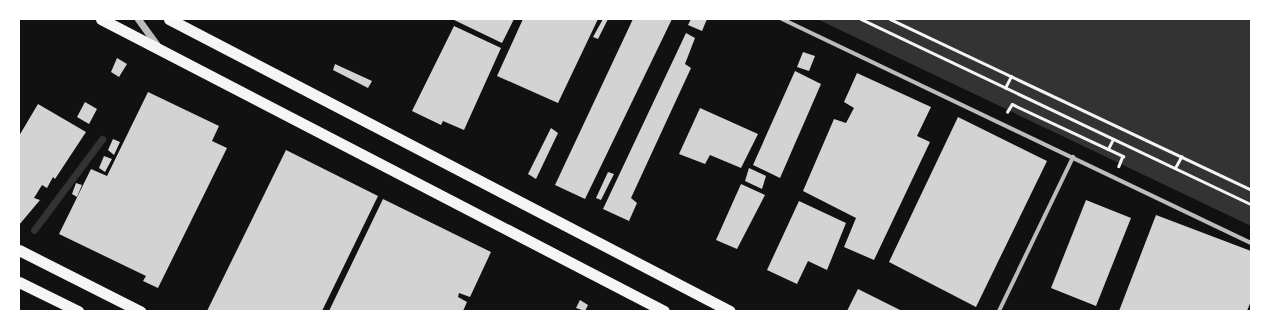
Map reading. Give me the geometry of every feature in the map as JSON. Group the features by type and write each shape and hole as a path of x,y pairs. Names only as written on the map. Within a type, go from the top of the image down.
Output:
{"highway":[{"path":"101,19 156,44 664,311"},
{"path":"169,19 730,311"},
{"path":"19,250 140,311"},
{"path":"19,282 78,311"}],"street":[{"path":"138,19 156,44"},
{"path":"782,19 1251,243"},
{"path":"999,311 1073,158"}],"path":[{"path":"861,19 1251,204"},
{"path":"890,19 1251,190"},
{"path":"1005,88 1011,76"},
{"path":"1007,113 1012,104 1123,156 1118,166"},
{"path":"1108,149 1112,139"},
{"path":"1175,168 1181,157"}],"shaded area":[{"path":"817,19 1251,19 1251,226"}],"building":[{"path":"452,19 514,19 502,43"},
{"path":"523,19 598,19 558,103 497,76"},
{"path":"603,19 608,19 598,39 593,37"},
{"path":"633,19 672,19 585,199 555,185"},
{"path":"691,19 707,19 702,31 688,25"},
{"path":"454,26 501,48 464,130 443,121 441,125 412,111"},
{"path":"686,33 695,38 685,64 691,68 631,198 637,203 629,221 603,209"},
{"path":"803,52 815,56 809,71 797,67"},
{"path":"117,58 127,64 119,77 111,72"},
{"path":"335,64 372,81 368,88 333,70"},
{"path":"795,71 821,84 780,178 753,165"},
{"path":"857,73 931,107 917,136 930,142 874,260 844,247 856,218 803,191 834,119 846,123 854,108 844,102"},
{"path":"148,92 219,126 212,141 227,148 158,288 143,281 146,276 59,234 91,169 107,176"},
{"path":"85,102 97,109 89,124 77,117"},
{"path":"38,104 86,132 55,179 53,177 47,188 42,185 34,198 40,200 19,225 19,136"},
{"path":"700,108 758,134 741,168 710,155 705,164 679,154"},
{"path":"958,117 1047,161 976,307 889,262"},
{"path":"551,128 558,133 536,179 528,174"},
{"path":"113,139 120,142 114,155 108,150"},
{"path":"286,150 378,196 322,311 207,311"},
{"path":"104,156 112,159 105,172 99,168"},
{"path":"749,168 766,176 762,189 745,181"},
{"path":"608,172 614,174 601,200 596,198"},
{"path":"76,183 82,185 77,197 72,194"},
{"path":"741,184 765,195 737,249 716,240"},
{"path":"383,199 491,252 470,297 459,293 458,297 467,302 463,311 329,311"},
{"path":"1086,200 1131,218 1096,306 1051,288"},
{"path":"799,201 846,223 827,270 808,261 797,284 767,270"},
{"path":"1156,215 1251,251 1251,301 1247,311 1119,311"},
{"path":"858,289 902,311 847,311"},
{"path":"580,300 588,305 585,311 576,308"}],"waterway":[{"path":"34,230 102,139"}]}
